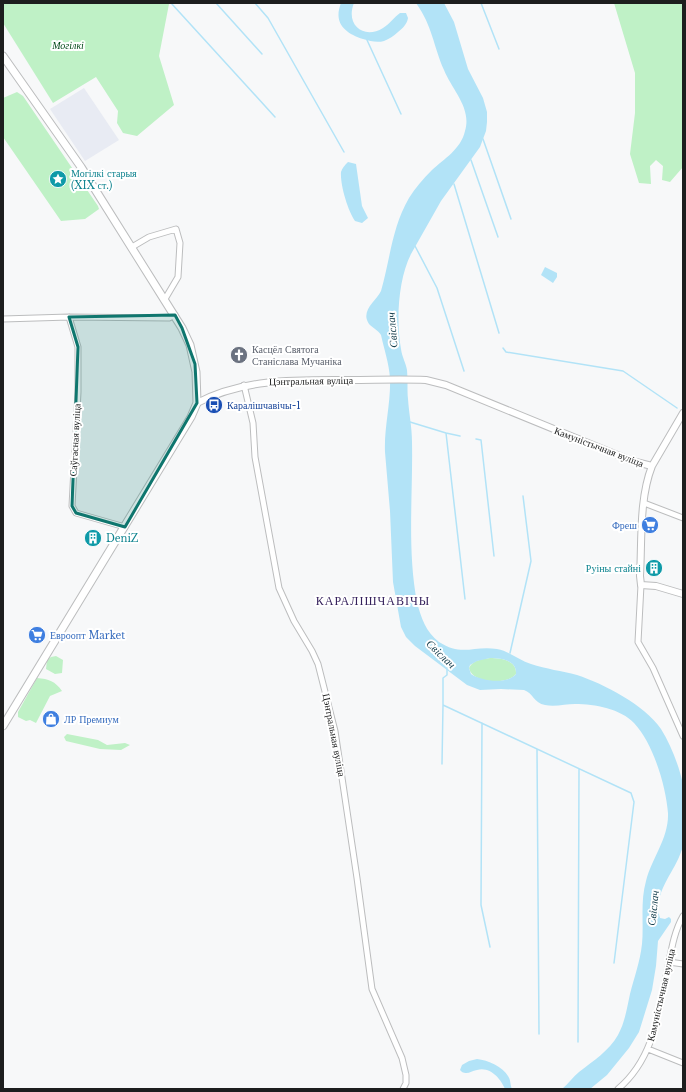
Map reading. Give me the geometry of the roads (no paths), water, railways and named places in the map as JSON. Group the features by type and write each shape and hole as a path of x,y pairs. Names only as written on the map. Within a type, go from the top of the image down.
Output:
{"main road":[{"path":"3,56 81,167 175,315 186,337 192,355 196,372 197,403 191,417 125,527 3,726"}],"street":[{"path":"132,247 149,237 176,229 180,243 178,278 165,299"},
{"path":"3,319 69,317 169,318 175,315"},
{"name":"Саўгасная вуліца","path":"69,317 78,347 78,392 72,506 76,513 125,527"},
{"name":"Цэнтральная вуліца","path":"197,403 219,392 244,385 279,381 419,380"},
{"name":"Камуністычная вуліца","path":"419,380 446,385 632,461 652,466 644,503 638,642 653,668 683,736"},
{"name":"Цэнтральная вуліца","path":"244,385 253,423 255,457 279,588 294,620 318,664 334,724 372,989 402,1058 406,1076 406,1083 403,1089"},
{"path":"652,466 670,438 683,413"},
{"path":"644,503 683,518"},
{"path":"641,585 656,586 683,594"},
{"name":"Камуністычная вуліца","path":"618,1089 631,1076 648,1050 659,1010 676,930 683,916"},
{"path":"669,962 683,964"},
{"path":"648,1050 683,1063"}],"water":[{"path":"341,3 354,3 352,18 354,24 363,31 376,31 383,28 400,13 406,13 408,18 406,24 395,35 384,41 374,42 351,34 342,26 339,16"},
{"name":"Свіслач","path":"416,3 444,3 454,22 468,69 483,98 487,112 487,122 486,131 480,147 441,201 411,254 403,276 399,301 399,338 407,370 412,436 412,563 420,614 434,638 447,646 461,650 489,648 501,650 531,664 588,679 623,696 645,712 661,729 674,756 683,784 683,845 678,860 661,892 659,901 658,909 660,918 665,919 669,917 671,922 658,941 652,990 639,1032 629,1048 607,1075 590,1089 562,1089 610,1046 618,1035 626,1015 641,951 644,889 649,872 666,831 668,822 667,802 665,790 653,753 641,732 629,718 615,711 599,706 575,704 549,706 541,704 530,693 524,690 480,690 467,685 415,646 406,637 401,627 393,582 390,511 385,452 390,397 390,378 388,361 381,335 369,324 366,315 370,306 381,291 395,232 403,209 409,198 425,177 447,158 460,143 465,131 466,123 464,107 447,77 422,12","holes":["494,658 503,659 511,663 516,669 516,674 507,680 500,681 487,680 471,674 469,668 470,665 477,661"]},
{"path":"348,162 356,164 362,206 368,218 362,223 355,221 352,217 343,191 341,172"},
{"path":"545,267 557,273 557,277 553,283 541,275"},
{"path":"477,1059 490,1062 503,1070 509,1078 512,1089 505,1089 501,1081 494,1074 486,1070 482,1069 466,1073 460,1070 462,1065"}],"waterway":[{"path":"171,3 275,117"},
{"path":"216,3 262,54"},
{"path":"255,3 268,18 344,152"},
{"path":"481,3 499,49"},
{"path":"367,40 401,114"},
{"path":"483,139 511,219"},
{"path":"471,160 498,237"},
{"path":"454,184 499,333"},
{"path":"415,246 437,288 464,371"},
{"path":"503,348 506,352 623,371 677,408"},
{"path":"410,422 446,433 465,599"},
{"path":"446,433 460,436"},
{"path":"476,439 481,440 494,556"},
{"path":"510,653 531,561 523,496"},
{"name":"Свіслач","path":"447,669 447,675 443,678 443,705 631,793 634,802 614,963"},
{"path":"442,764 443,705"},
{"path":"482,723 481,905 490,947"},
{"path":"537,749 539,1034"},
{"path":"578,1042 579,769"}],"place":[{"name":"Могілкі старыя (XIX ст.)","path":"58,179"},
{"name":"Касцёл Святога Станіслава Мучаніка","path":"239,355"},
{"name":"Каралішчавічы-1","path":"214,405"},
{"name":"Фреш","path":"650,525"},
{"name":"DeniZ","path":"93,538"},
{"name":"Руіны стайні","path":"654,568"},
{"name":"Евроопт Market","path":"37,635"},
{"name":"ЛР Премиум","path":"51,719"}],"district":[{"name":"КАРАЛІШЧАВІЧЫ","path":"373,600"}],"park label":[{"name":"Могілкі","path":"68,45"}]}
